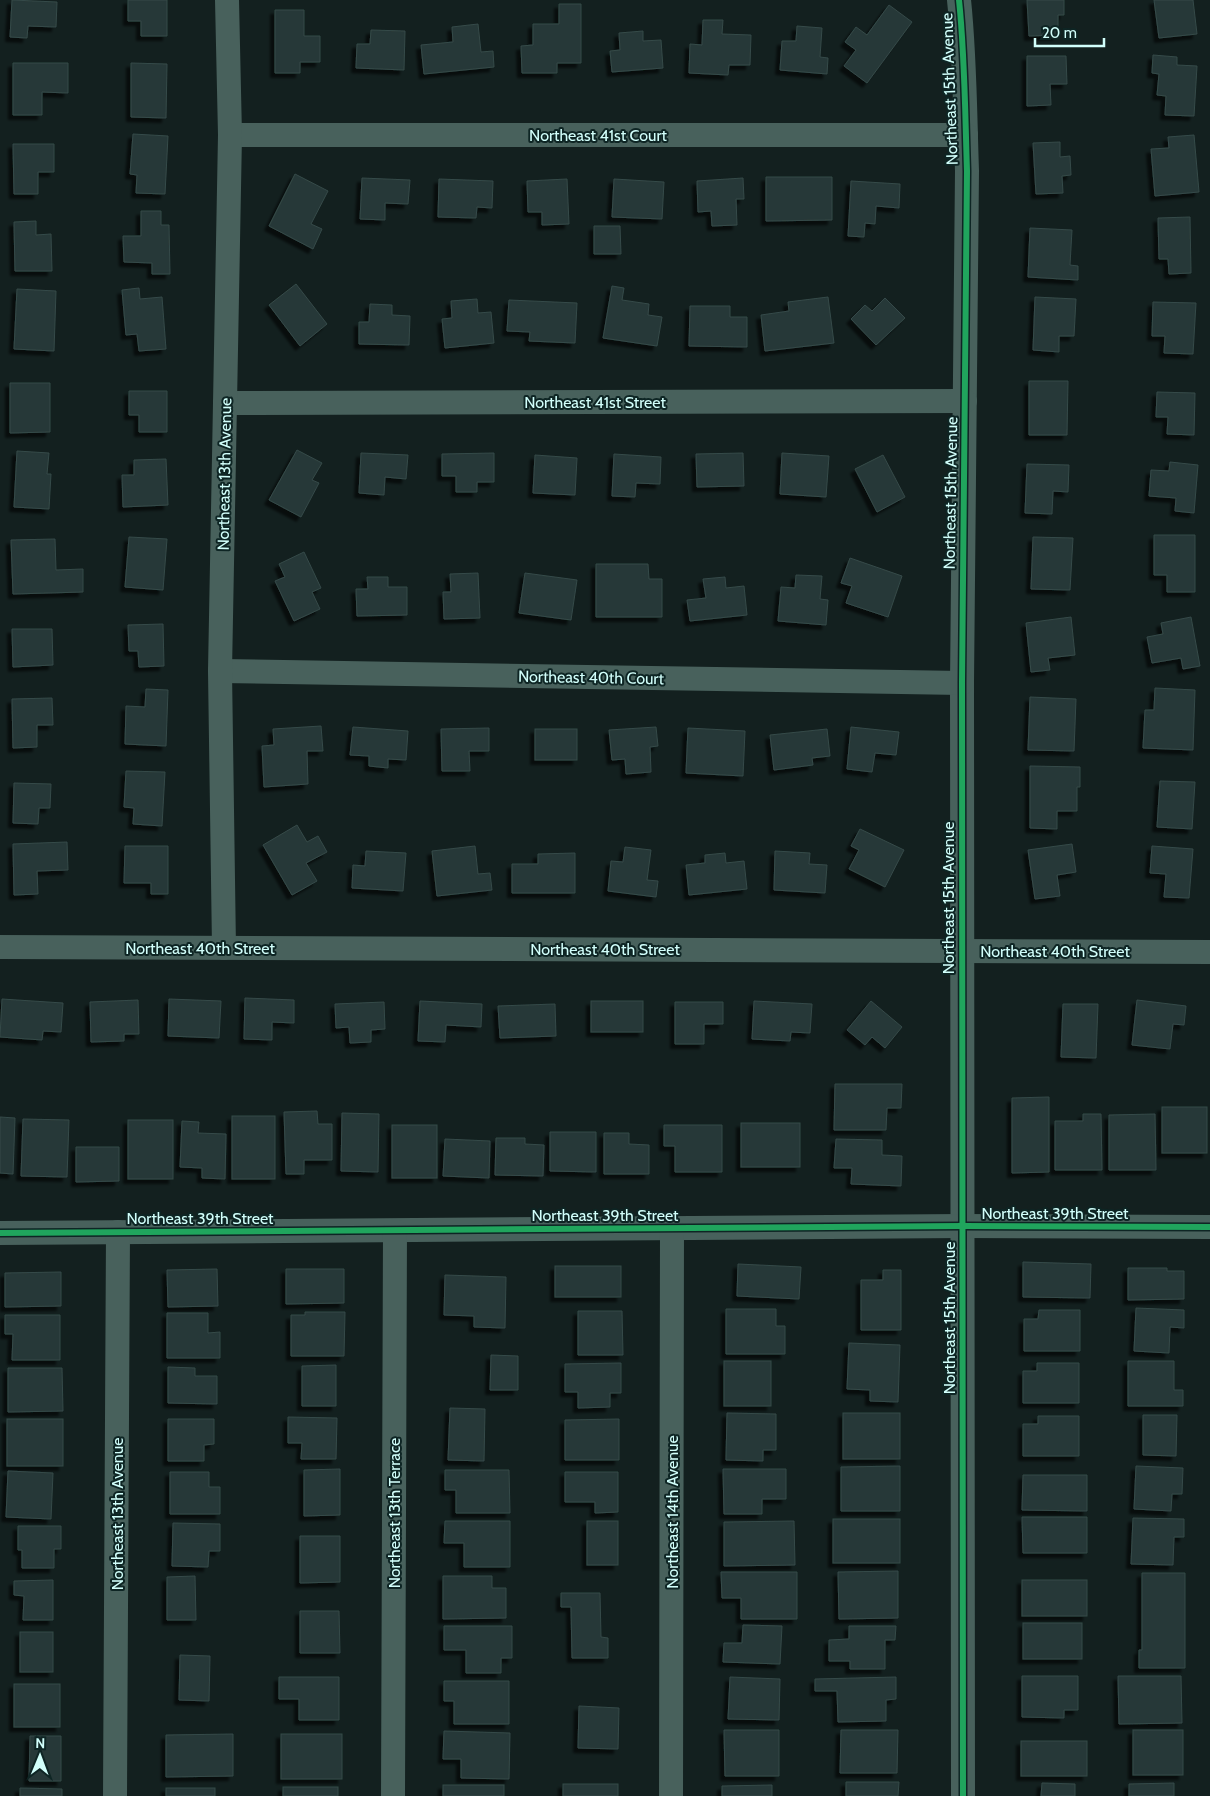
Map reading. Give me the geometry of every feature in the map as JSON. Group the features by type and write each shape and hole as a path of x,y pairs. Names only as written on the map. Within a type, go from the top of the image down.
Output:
{"street":[{"name":"Northeast 13th Avenue","path":"224,948 220,671 230,135 226,0"},
{"name":"Northeast 15th Avenue","path":"959,0 963,39 966,135 962,683 962,1796"},
{"name":"Northeast 41st Court","path":"230,135 966,135"},
{"name":"Northeast 41st Street","path":"225,403 965,401"},
{"name":"Northeast 40th Court","path":"220,671 962,683"},
{"name":"Northeast 40th Street","path":"0,947 1210,952"},
{"name":"Northeast 39th Street","path":"0,1233 963,1226 1210,1227"},
{"name":"Northeast 14th Avenue","path":"671,1796 672,1229"},
{"name":"Northeast 13th Terrace","path":"393,1796 395,1231"},
{"name":"Northeast 13th Avenue","path":"115,1796 118,1232"}],"building":[{"path":"12,0 57,2 56,27 28,26 27,38 10,37"},
{"path":"128,0 167,0 167,36 141,36 141,21 128,21"},
{"path":"1027,0 1064,0 1064,15 1058,15 1058,35 1029,36"},
{"path":"1154,0 1193,0 1197,34 1159,38"},
{"path":"559,4 581,4 581,63 557,63 557,73 522,73 521,46 533,45 533,24 559,24"},
{"path":"889,5 912,22 867,83 844,66 856,50 845,42 856,27 867,35"},
{"path":"275,10 304,10 304,36 320,36 320,62 300,62 300,73 275,73"},
{"path":"703,20 723,20 722,34 751,35 750,65 729,65 728,75 689,73 690,44 702,45"},
{"path":"478,24 481,52 493,51 494,67 424,74 421,45 453,42 452,27"},
{"path":"797,26 822,28 820,57 828,58 827,74 780,70 782,41 796,41"},
{"path":"371,30 405,31 404,70 356,68 357,44 370,44"},
{"path":"643,31 643,41 661,40 663,68 612,72 610,51 620,50 619,33"},
{"path":"1153,55 1177,57 1177,65 1197,66 1194,116 1165,115 1166,96 1157,95 1159,74 1152,73"},
{"path":"1027,56 1066,56 1067,84 1050,84 1051,105 1027,106"},
{"path":"13,63 68,63 68,93 42,92 42,115 13,115"},
{"path":"131,63 167,64 166,118 131,117"},
{"path":"133,134 168,136 165,194 136,193 137,175 130,174"},
{"path":"1194,135 1199,192 1155,196 1151,149 1169,148 1168,137"},
{"path":"1060,142 1060,157 1070,156 1071,175 1062,176 1063,193 1036,194 1033,143"},
{"path":"13,144 54,144 54,172 38,172 38,194 14,194"},
{"path":"295,174 328,191 311,224 322,229 313,249 269,226"},
{"path":"766,177 832,177 832,220 766,221"},
{"path":"362,178 410,180 408,204 385,203 385,220 360,219"},
{"path":"743,178 744,199 736,199 737,225 712,226 711,211 698,212 697,181"},
{"path":"439,179 493,181 492,208 477,207 476,218 438,217"},
{"path":"567,179 569,224 542,225 542,212 528,212 527,181"},
{"path":"614,179 664,182 662,219 612,217"},
{"path":"851,181 900,184 899,208 876,206 875,224 865,223 864,237 848,236"},
{"path":"141,211 161,211 161,225 169,225 170,274 152,274 152,263 124,262 123,236 141,236"},
{"path":"1190,217 1191,273 1169,274 1168,259 1159,259 1158,218"},
{"path":"36,221 36,235 51,234 52,271 15,271 14,222"},
{"path":"594,226 620,226 621,254 594,254"},
{"path":"1030,228 1072,230 1070,265 1078,266 1078,280 1028,277"},
{"path":"296,284 327,324 300,346 269,305"},
{"path":"612,286 624,288 622,300 649,304 648,315 662,317 657,346 603,338"},
{"path":"139,288 140,299 162,297 166,349 139,351 137,334 126,335 122,290"},
{"path":"17,289 56,291 54,351 14,349"},
{"path":"828,297 834,343 765,351 761,315 789,311 788,302"},
{"path":"1035,297 1076,299 1074,336 1059,336 1059,352 1033,350"},
{"path":"885,298 905,318 876,345 851,319 865,305 872,311"},
{"path":"477,299 478,313 491,312 494,343 445,348 442,319 452,318 451,301"},
{"path":"509,300 577,303 575,343 529,341 530,332 507,331"},
{"path":"1153,302 1196,303 1193,354 1164,353 1165,336 1152,336"},
{"path":"370,304 392,305 392,315 410,316 409,345 359,344 359,322 369,322"},
{"path":"690,306 730,306 730,317 747,317 747,347 689,346"},
{"path":"1029,381 1068,381 1067,435 1029,435"},
{"path":"10,383 50,383 50,432 10,433"},
{"path":"129,391 167,391 167,432 139,432 139,415 129,415"},
{"path":"1157,392 1195,393 1194,435 1167,434 1168,417 1156,417"},
{"path":"297,450 322,463 312,480 319,483 301,517 269,500"},
{"path":"17,451 49,453 47,474 51,474 49,509 14,507"},
{"path":"361,453 408,455 406,479 385,477 384,495 359,493"},
{"path":"494,453 494,482 477,482 477,492 456,492 456,476 442,476 442,454"},
{"path":"743,453 744,486 697,487 696,454"},
{"path":"782,453 829,456 826,497 780,494"},
{"path":"614,454 661,457 660,484 636,483 635,497 612,496"},
{"path":"535,455 577,458 575,495 533,493"},
{"path":"883,455 905,497 877,512 855,469"},
{"path":"166,459 168,505 123,507 122,475 134,475 134,460"},
{"path":"1170,462 1198,465 1194,513 1175,511 1176,498 1149,496 1151,470 1169,471"},
{"path":"1027,464 1069,465 1068,492 1053,491 1052,514 1025,513"},
{"path":"1154,535 1195,535 1195,592 1167,592 1167,575 1154,575"},
{"path":"129,537 167,539 163,590 125,587"},
{"path":"1033,537 1073,538 1070,590 1031,589"},
{"path":"55,539 56,570 83,569 83,592 13,594 11,540"},
{"path":"304,552 321,588 312,592 320,609 294,621 275,581 285,577 279,564"},
{"path":"850,558 902,576 888,617 846,603 852,586 841,583"},
{"path":"596,564 648,564 649,579 662,579 662,617 596,617"},
{"path":"478,573 480,618 444,619 443,592 451,592 450,574"},
{"path":"525,573 577,580 571,620 519,613"},
{"path":"796,575 822,576 820,599 828,600 826,625 778,621 781,587 795,588"},
{"path":"367,577 388,577 388,587 407,587 407,615 357,616 356,589 368,589"},
{"path":"725,577 726,588 744,586 747,615 690,621 687,600 706,598 703,579"},
{"path":"1071,617 1075,655 1048,658 1050,670 1031,672 1026,623"},
{"path":"1191,617 1200,666 1183,669 1181,658 1152,663 1147,637 1163,634 1161,623"},
{"path":"163,624 164,666 139,667 138,651 129,651 128,625"},
{"path":"12,629 52,629 53,665 13,667"},
{"path":"1155,688 1195,690 1193,750 1143,748 1145,710 1154,710"},
{"path":"146,689 168,690 166,746 125,744 126,706 145,707"},
{"path":"1030,697 1076,699 1074,751 1028,750"},
{"path":"52,698 53,725 37,725 37,747 13,748 12,699"},
{"path":"321,726 323,751 307,751 308,784 264,787 262,746 274,745 273,729"},
{"path":"353,727 408,731 406,760 388,759 388,768 369,766 369,756 350,755"},
{"path":"656,727 658,746 650,747 651,772 626,774 625,759 612,760 609,730"},
{"path":"851,727 899,732 896,755 875,753 872,772 847,769"},
{"path":"489,728 489,751 469,751 470,771 442,771 441,729"},
{"path":"688,728 745,731 743,776 686,773"},
{"path":"535,729 577,729 577,760 535,760"},
{"path":"827,729 830,756 812,758 813,765 774,770 770,735"},
{"path":"1030,766 1080,767 1080,787 1077,787 1077,811 1057,811 1057,829 1030,828"},
{"path":"126,771 165,772 162,826 133,824 134,808 124,807"},
{"path":"1160,781 1195,782 1192,829 1157,827"},
{"path":"14,783 51,784 50,808 39,808 38,824 13,823"},
{"path":"297,825 307,842 318,836 327,852 306,863 317,881 292,895 263,845"},
{"path":"860,829 904,850 885,887 849,869 859,850 851,846"},
{"path":"67,842 68,870 37,871 38,894 14,895 13,844"},
{"path":"1072,844 1076,872 1057,875 1060,896 1035,899 1028,850"},
{"path":"125,846 168,846 168,894 151,894 151,883 124,883"},
{"path":"475,846 478,874 490,873 492,890 437,896 432,851"},
{"path":"1152,846 1193,849 1189,898 1164,897 1166,874 1150,873"},
{"path":"625,847 651,850 647,880 658,881 656,897 608,891 611,861 623,862"},
{"path":"366,851 406,853 403,891 352,888 353,865 365,866"},
{"path":"775,851 810,853 809,864 827,865 825,893 774,890"},
{"path":"575,853 575,893 512,893 512,864 538,864 538,854"},
{"path":"725,853 726,863 744,861 747,889 689,895 686,865 705,863 705,855"},
{"path":"245,998 294,1000 294,1023 272,1022 272,1040 244,1039"},
{"path":"2,999 63,1003 61,1032 43,1031 42,1040 0,1037"},
{"path":"169,999 221,1001 219,1038 168,1036"},
{"path":"138,1000 139,1034 124,1034 124,1041 91,1042 90,1002"},
{"path":"1137,1000 1186,1006 1184,1025 1173,1024 1170,1049 1132,1045"},
{"path":"420,1001 482,1004 481,1027 446,1025 445,1042 418,1041"},
{"path":"591,1001 643,1001 643,1032 591,1032"},
{"path":"754,1001 812,1004 810,1033 791,1032 790,1041 752,1039"},
{"path":"871,1001 902,1027 885,1048 872,1037 865,1045 847,1030"},
{"path":"384,1002 385,1029 371,1030 371,1042 350,1043 349,1027 336,1028 335,1004"},
{"path":"675,1002 723,1002 723,1024 704,1024 704,1044 675,1044"},
{"path":"555,1004 556,1036 500,1038 498,1006"},
{"path":"1063,1004 1098,1004 1096,1058 1061,1057"},
{"path":"835,1084 902,1084 901,1108 887,1108 886,1130 834,1130"},
{"path":"1049,1097 1049,1172 1012,1173 1012,1098"},
{"path":"1162,1107 1207,1107 1207,1153 1162,1153"},
{"path":"317,1111 318,1124 332,1124 332,1160 304,1160 304,1174 286,1174 284,1112"},
{"path":"342,1113 379,1114 378,1172 341,1171"},
{"path":"1083,1114 1101,1114 1102,1170 1055,1170 1055,1121 1083,1121"},
{"path":"1155,1114 1156,1170 1109,1170 1109,1115"},
{"path":"232,1116 275,1116 275,1179 232,1179"},
{"path":"0,1117 15,1118 13,1174 0,1173"},
{"path":"23,1119 69,1120 67,1177 21,1176"},
{"path":"128,1120 173,1120 173,1179 128,1179"},
{"path":"182,1121 199,1122 198,1133 226,1134 225,1179 202,1178 202,1168 180,1167"},
{"path":"741,1123 800,1123 800,1167 741,1167"},
{"path":"392,1125 437,1125 437,1178 392,1178"},
{"path":"664,1125 722,1125 722,1172 675,1172 675,1146 664,1146"},
{"path":"550,1132 596,1132 596,1172 550,1171"},
{"path":"604,1133 629,1133 629,1144 649,1145 649,1174 604,1174"},
{"path":"496,1138 525,1138 525,1144 544,1145 543,1176 495,1175"},
{"path":"445,1139 490,1141 489,1178 443,1176"},
{"path":"836,1139 882,1140 882,1155 902,1156 901,1186 851,1184 852,1168 834,1168"},
{"path":"76,1147 119,1147 119,1181 76,1182"},
{"path":"1023,1262 1091,1264 1090,1298 1023,1297"},
{"path":"738,1264 801,1267 799,1299 737,1296"},
{"path":"555,1266 621,1266 621,1297 555,1297"},
{"path":"1128,1268 1167,1268 1167,1271 1184,1271 1184,1299 1128,1300"},
{"path":"217,1269 218,1306 168,1307 167,1270"},
{"path":"286,1269 344,1269 344,1303 286,1304"},
{"path":"883,1270 901,1270 901,1330 861,1330 861,1280 883,1280"},
{"path":"61,1272 61,1306 5,1307 5,1273"},
{"path":"445,1275 506,1277 505,1328 474,1327 474,1316 444,1315"},
{"path":"1136,1308 1184,1310 1184,1328 1170,1327 1169,1353 1134,1351"},
{"path":"726,1309 776,1309 776,1326 785,1326 785,1354 726,1354"},
{"path":"1039,1310 1080,1310 1080,1351 1024,1351 1024,1319 1038,1319"},
{"path":"578,1311 622,1311 623,1355 578,1355"},
{"path":"305,1312 345,1312 344,1356 291,1356 291,1315 305,1315"},
{"path":"167,1313 208,1313 208,1333 220,1332 220,1358 167,1358"},
{"path":"5,1315 60,1315 60,1360 12,1360 13,1334 5,1334"},
{"path":"849,1343 900,1345 898,1402 870,1401 870,1390 847,1389"},
{"path":"491,1355 518,1356 518,1390 490,1390"},
{"path":"724,1361 771,1361 771,1406 724,1406"},
{"path":"1128,1361 1174,1361 1174,1390 1183,1390 1183,1406 1128,1406"},
{"path":"621,1363 621,1393 610,1393 610,1407 578,1408 578,1392 565,1392 565,1364"},
{"path":"1037,1363 1079,1363 1079,1403 1023,1403 1023,1371 1037,1371"},
{"path":"336,1365 336,1406 302,1406 302,1366"},
{"path":"168,1367 195,1368 195,1376 217,1376 217,1404 168,1403"},
{"path":"8,1368 62,1368 63,1411 8,1412"},
{"path":"450,1408 485,1409 484,1461 448,1460"},
{"path":"727,1413 776,1414 776,1450 763,1450 763,1461 726,1460"},
{"path":"843,1413 900,1413 900,1459 843,1459"},
{"path":"1143,1415 1177,1415 1176,1456 1143,1455"},
{"path":"1038,1416 1079,1416 1079,1456 1023,1456 1023,1424 1038,1424"},
{"path":"288,1417 337,1418 336,1459 301,1459 302,1443 288,1443"},
{"path":"7,1419 63,1419 63,1466 7,1466"},
{"path":"168,1419 214,1419 214,1444 204,1445 204,1461 168,1461"},
{"path":"619,1419 619,1460 565,1460 565,1420"},
{"path":"900,1466 900,1511 841,1511 841,1467"},
{"path":"1136,1466 1183,1468 1182,1494 1172,1494 1171,1511 1134,1509"},
{"path":"340,1469 340,1515 304,1516 304,1470"},
{"path":"723,1469 786,1469 786,1499 762,1499 762,1514 724,1514"},
{"path":"445,1470 509,1470 510,1513 456,1513 456,1490 445,1490"},
{"path":"8,1471 53,1473 51,1519 6,1517"},
{"path":"170,1472 209,1472 209,1487 220,1487 220,1514 170,1514"},
{"path":"565,1472 618,1472 618,1512 595,1513 595,1502 565,1502"},
{"path":"1023,1475 1087,1475 1087,1511 1022,1510"},
{"path":"1022,1517 1087,1517 1087,1553 1023,1553"},
{"path":"1133,1518 1184,1519 1184,1537 1174,1537 1173,1565 1131,1564"},
{"path":"833,1519 900,1519 900,1563 833,1563"},
{"path":"445,1521 510,1521 510,1567 464,1567 464,1543 444,1543"},
{"path":"587,1521 618,1521 618,1565 587,1565"},
{"path":"794,1521 795,1565 724,1566 724,1522"},
{"path":"173,1523 220,1524 220,1551 209,1551 208,1567 172,1566"},
{"path":"18,1526 61,1526 61,1549 54,1549 54,1568 22,1568 22,1550 18,1550"},
{"path":"300,1536 340,1536 340,1582 300,1583"},
{"path":"898,1571 898,1618 839,1619 838,1572"},
{"path":"721,1572 797,1572 797,1619 741,1619 741,1598 722,1598"},
{"path":"1142,1573 1185,1573 1185,1668 1139,1668 1139,1650 1142,1650"},
{"path":"195,1576 196,1620 167,1620 167,1577"},
{"path":"443,1576 492,1576 492,1588 506,1588 506,1618 443,1619"},
{"path":"53,1580 53,1620 23,1620 24,1596 14,1595 14,1581"},
{"path":"1022,1580 1087,1580 1087,1616 1022,1616"},
{"path":"561,1593 600,1593 601,1637 608,1638 608,1658 572,1658 571,1607 561,1607"},
{"path":"300,1611 339,1611 340,1653 300,1653"},
{"path":"1023,1623 1082,1623 1082,1659 1023,1659"},
{"path":"743,1625 782,1626 780,1664 723,1662 724,1643 742,1643"},
{"path":"444,1626 512,1626 512,1658 501,1658 501,1673 466,1673 466,1650 444,1650"},
{"path":"849,1626 896,1626 895,1640 885,1640 885,1669 850,1669 850,1661 829,1661 829,1640 849,1639"},
{"path":"20,1632 53,1632 53,1672 20,1672"},
{"path":"180,1655 210,1656 209,1701 179,1700"},
{"path":"1022,1676 1078,1676 1078,1710 1064,1710 1064,1718 1022,1717"},
{"path":"1118,1676 1181,1676 1182,1723 1119,1724"},
{"path":"279,1677 339,1677 339,1720 299,1720 299,1699 279,1699"},
{"path":"730,1677 780,1679 779,1720 728,1719"},
{"path":"896,1677 896,1699 886,1700 886,1721 838,1722 837,1691 815,1691 815,1679"},
{"path":"444,1681 509,1681 509,1724 454,1724 454,1701 444,1701"},
{"path":"14,1684 60,1684 60,1727 14,1727"},
{"path":"579,1706 619,1708 618,1749 578,1748"},
{"path":"724,1730 779,1730 779,1776 725,1776"},
{"path":"841,1730 898,1730 897,1773 840,1773"},
{"path":"1133,1730 1183,1730 1183,1775 1133,1775"},
{"path":"444,1731 510,1733 509,1779 461,1778 461,1759 443,1759"},
{"path":"233,1734 233,1776 166,1777 166,1735"},
{"path":"281,1734 342,1734 342,1779 281,1779"},
{"path":"30,1736 61,1736 61,1781 29,1781"},
{"path":"1021,1741 1087,1741 1087,1776 1021,1776"},
{"path":"846,1782 899,1782 898,1796 846,1796"},
{"path":"1042,1783 1075,1784 1075,1796 1041,1796"},
{"path":"1174,1783 1174,1796 1129,1796 1129,1784"},
{"path":"563,1784 618,1784 618,1796 563,1796"},
{"path":"443,1785 504,1785 504,1796 443,1796"},
{"path":"772,1785 772,1796 722,1796 722,1786"},
{"path":"283,1787 338,1787 338,1796 283,1796"},
{"path":"20,1788 62,1789 62,1796 20,1796"},
{"path":"166,1788 215,1788 215,1796 166,1796"}],"cycle path":[{"path":"959,0 964,64 967,171 962,683 963,1796"},
{"path":"0,1233 963,1226 1210,1227"}]}
